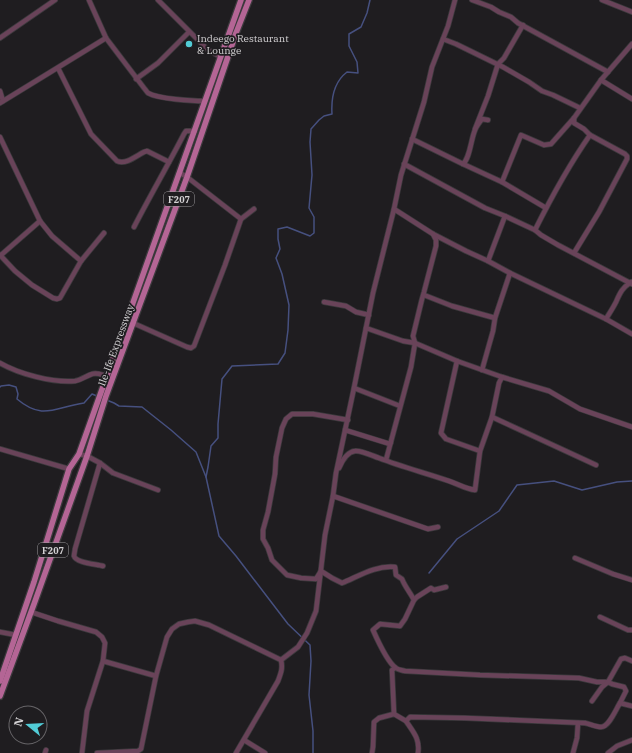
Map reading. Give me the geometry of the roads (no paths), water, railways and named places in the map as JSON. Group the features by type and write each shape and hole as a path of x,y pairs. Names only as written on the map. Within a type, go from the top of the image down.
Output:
{"main road":[{"name":"Ile-Ife Expressway","path":"0,696 87,456 104,403 102,397 107,376 241,0"},
{"name":"Ile-Ife Expressway","path":"0,681 34,582 69,469 79,454 133,323 187,177 249,0"},
{"path":"235,19 241,21"},
{"path":"84,439 91,442"},
{"path":"34,582 41,584"},
{"path":"27,602 34,604"}],"street":[{"path":"0,38 55,0"},
{"path":"89,0 106,38 136,79 148,92 153,95 170,98 205,101"},
{"path":"158,0 208,50 221,57"},
{"path":"281,660 294,651 300,643 307,633 316,611 325,535 336,473 373,293 404,164 424,102 432,67 448,26 455,0"},
{"path":"472,0 511,17 608,72"},
{"path":"602,0 632,12"},
{"path":"463,164 466,162 475,129 488,96 498,64 504,58 523,25"},
{"path":"136,79 158,63 189,32"},
{"path":"0,91 1,102 106,38"},
{"path":"443,39 498,64 542,91 580,108"},
{"path":"502,182 521,135 544,145 551,144 574,118 601,80 632,44"},
{"path":"58,68 90,134 117,161 121,163 126,162 147,151 169,162"},
{"path":"601,80 632,99"},
{"path":"574,118 574,123 590,135 627,156 627,159 599,212 574,253"},
{"path":"475,129 482,119 488,120"},
{"path":"134,227 184,134 186,131 195,131"},
{"path":"535,230 555,191 590,135"},
{"path":"0,137 40,221 52,236 81,261"},
{"path":"412,139 502,182 546,208"},
{"path":"404,164 485,208 535,230 541,235 631,283"},
{"path":"180,173 241,219"},
{"path":"133,323 186,347 191,348 194,346 226,265 241,219 254,209"},
{"path":"394,209 433,234 606,319 632,334"},
{"path":"488,261 505,216"},
{"path":"40,221 0,255 15,271 32,285 57,299 60,298 81,261 104,233"},
{"path":"386,460 411,367 415,343 414,336 422,298 436,246 436,240 433,234"},
{"path":"482,370 493,331 495,318 510,273"},
{"path":"606,319 621,291 624,287 631,283"},
{"path":"424,295 452,306 495,318"},
{"path":"324,302 346,306 356,312 369,315"},
{"path":"366,328 403,341 415,343 457,361 502,377 550,391 566,402 580,409 632,427"},
{"path":"457,361 440,433 446,439 480,451"},
{"path":"0,363 29,375 67,381 79,380 97,373 107,376"},
{"path":"336,473 344,458 351,453 360,451 475,490 480,451 492,417 499,383 502,377"},
{"path":"354,388 400,406"},
{"path":"321,571 316,578 301,578 287,575 272,560 263,539 263,530 275,474 276,457 282,428 286,419 292,414 313,414 348,420"},
{"path":"492,417 596,465"},
{"path":"345,430 390,444 391,442"},
{"path":"0,449 69,469"},
{"path":"79,454 87,456 100,463 113,473 158,490"},
{"path":"100,463 74,555 76,559 81,562 103,566"},
{"path":"333,496 428,529 438,527"},
{"path":"575,558 632,580"},
{"path":"321,571 342,582 369,570 386,566 395,567 396,575 402,579 404,586 411,593 414,600"},
{"path":"406,721 410,717 465,718 578,722 600,727 605,726 610,721 626,691 624,687 608,682 597,682 579,678 405,671 395,668 389,661 373,630 380,624 400,626 417,597 431,588 434,590 446,587"},
{"path":"31,612 96,632 102,637 105,643 103,661 86,711 82,753"},
{"path":"600,617 628,630 632,630"},
{"path":"97,753 141,751 156,676 167,636 178,624 195,621 209,625 281,660"},
{"path":"0,632 16,634"},
{"path":"592,701 608,682 621,659 625,658 632,661"},
{"path":"236,753 278,681 282,672 281,660"},
{"path":"103,661 156,676"},
{"path":"394,714 392,670 395,668"},
{"path":"620,703 632,706"},
{"path":"372,753 374,747 374,722 379,718 394,714 406,721 416,736 419,744 418,753"},
{"path":"573,753 577,738 578,722"},
{"path":"244,740 265,753"},
{"path":"608,753 617,746 632,740"}],"waterway":[{"path":"206,477 211,446 218,438 222,379 232,366 278,364 285,353 289,305 282,274 276,258 280,249 278,229 287,227 310,236 314,233 314,217 309,208 312,175 310,142 311,129 324,116 332,114 334,91 336,85 343,76 347,72 358,73 357,62 349,46 349,34 361,27 367,13 370,0"},
{"path":"0,387 9,385 16,387 18,394 17,399 26,406 42,411 49,411 84,403 92,394 119,406 142,407 196,452 206,477 219,536 288,624 310,645 311,661 309,695 313,731 313,753"},
{"path":"429,573 457,539 499,511 517,485 554,481 582,490 617,482 632,481"}],"place":[{"name":"Indeego Restaurant & Lounge","path":"189,44"}]}
